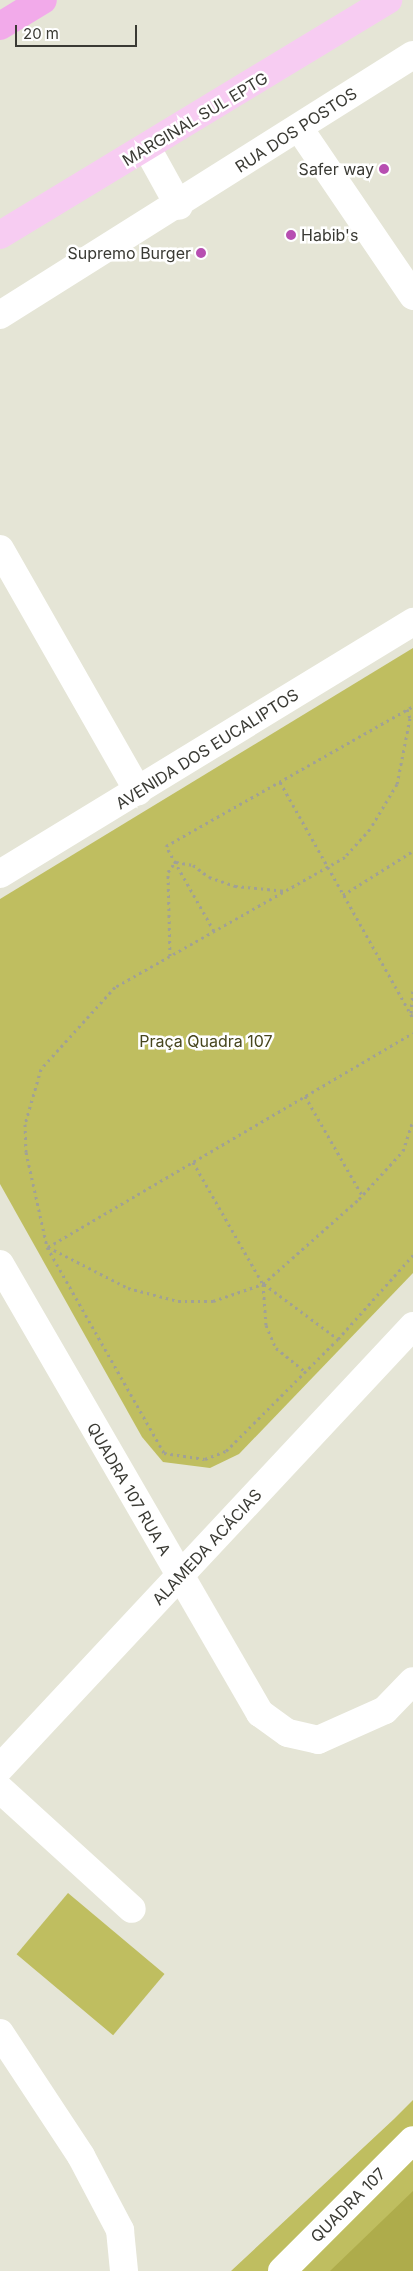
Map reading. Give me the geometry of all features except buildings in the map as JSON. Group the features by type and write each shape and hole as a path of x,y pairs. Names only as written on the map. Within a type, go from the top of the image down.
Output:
{"highway":[{"path":"0,26 43,0"}],"main road":[{"name":"MARGINAL SUL EPTG","path":"0,235 147,148 388,0"}],"street":[{"name":"RUA DOS POSTOS","path":"0,315 179,206 299,128 411,61"},
{"path":"299,128 413,296"},
{"path":"147,148 179,206"},
{"path":"0,549 138,791"},
{"name":"AVENIDA DOS EUCALIPTOS","path":"0,874 413,622"},
{"name":"QUADRA 107 RUA A","path":"0,1264 260,1713 288,1733 318,1740 351,1729 385,1710 413,1681"},
{"name":"ALAMEDA ACÁCIAS","path":"0,1768 413,1326"},
{"path":"0,1789 132,1909"},
{"path":"0,2033 81,2156 120,2230 124,2271"},
{"name":"QUADRA 107","path":"282,2271 413,2140"}],"path":[{"path":"214,931 166,846 413,706"},
{"path":"407,709 410,718 397,784 370,830 345,857 328,868 115,986 41,1070 25,1124 26,1152 47,1247 164,1453 204,1459 226,1451 338,1339 413,1255"},
{"path":"280,782 413,1018"},
{"path":"343,895 413,852"},
{"path":"176,862 193,865 209,877 236,886 288,891"},
{"path":"170,956 168,872 176,862"},
{"path":"410,1014 413,989"},
{"path":"47,1247 413,1033"},
{"path":"305,1096 362,1194"},
{"path":"47,1247 128,1288 178,1300 213,1300 263,1284 362,1194 403,1151 413,1121"},
{"path":"193,1162 263,1284 338,1339"},
{"path":"263,1284 266,1325 276,1348 304,1371"}],"green space":[{"name":"Praça Quadra 107","path":"413,648 413,1273 239,1454 210,1468 163,1462 142,1437 0,1184 0,899"},
{"path":"68,1893 165,1974 113,2035 17,1954"},
{"path":"413,2100 413,2271 231,2271 394,2119"}],"shaded area":[{"path":"413,2191 413,2271 330,2271"}],"place":[{"name":"Safer way","path":"384,169"},
{"name":"Habib's","path":"291,235"},
{"name":"Supremo Burger","path":"201,253"}]}
